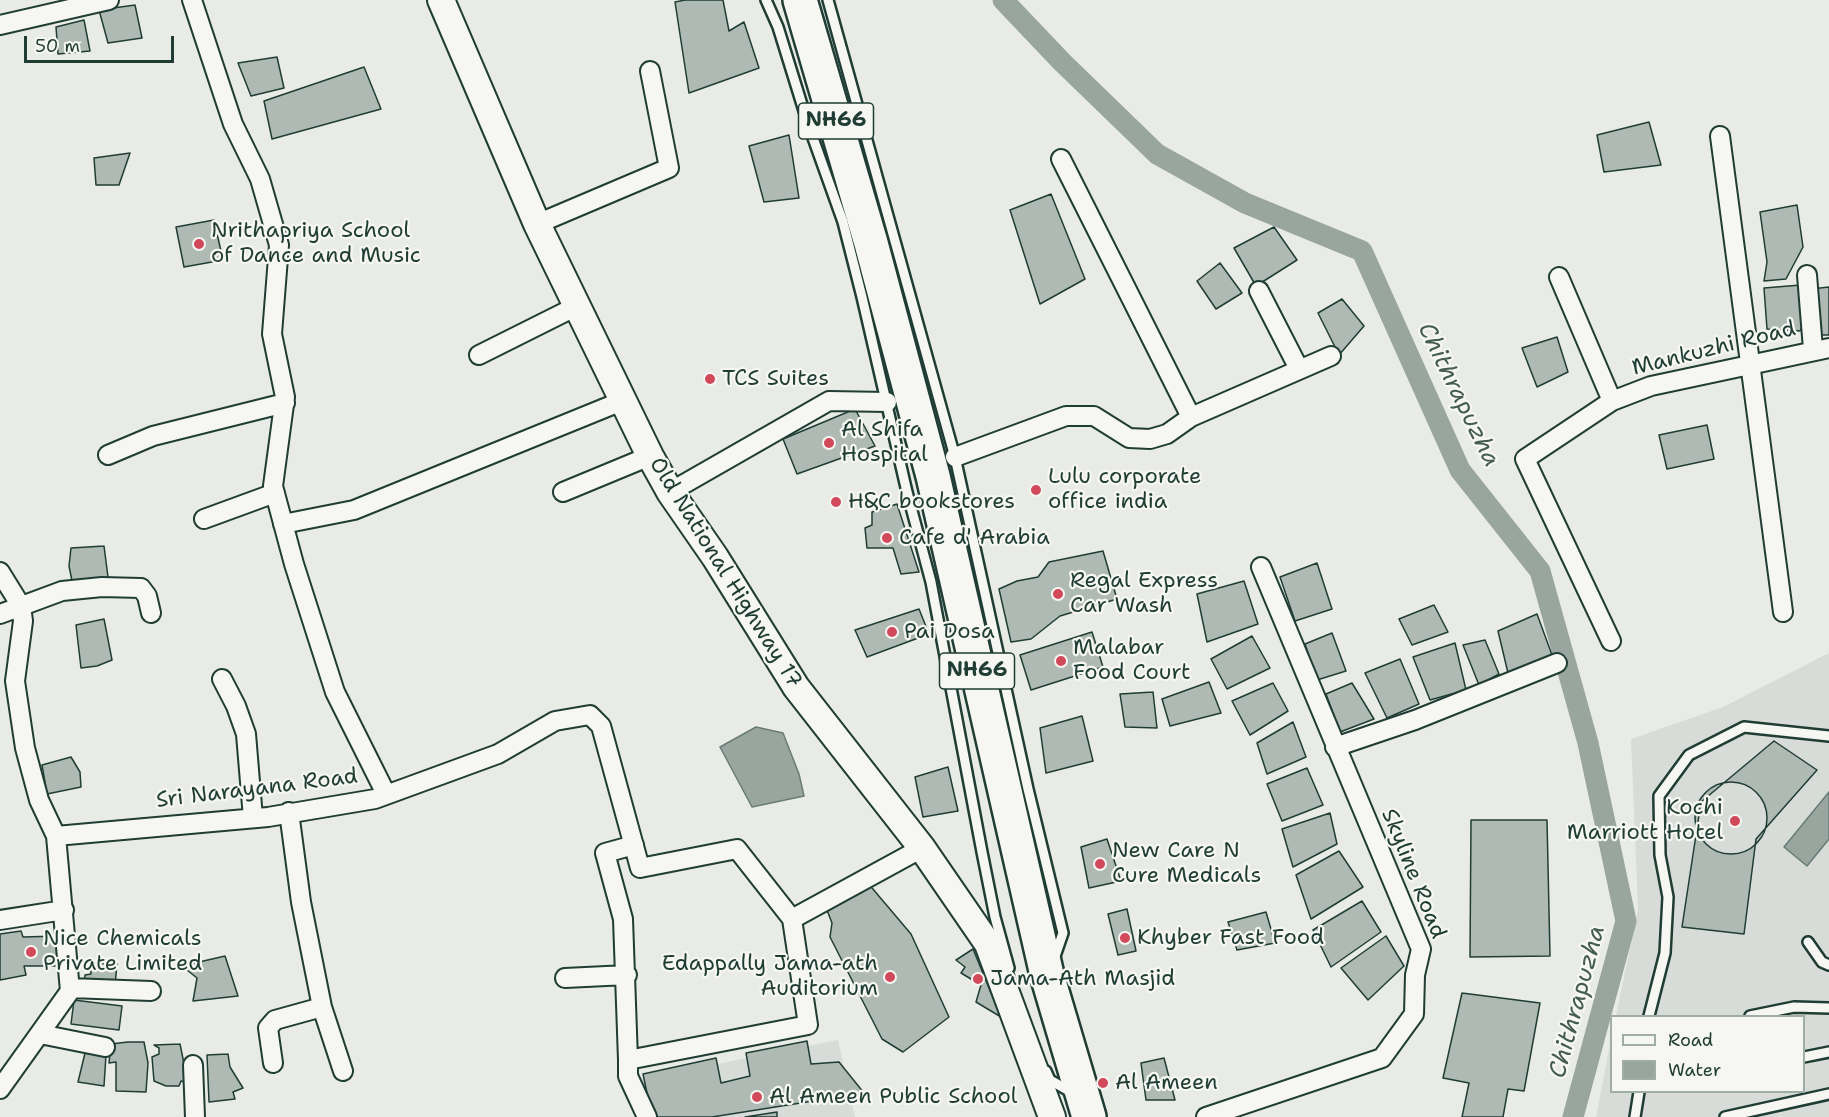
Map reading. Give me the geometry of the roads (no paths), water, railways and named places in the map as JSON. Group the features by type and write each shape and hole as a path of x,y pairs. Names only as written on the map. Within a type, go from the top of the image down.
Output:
{"highway":[{"name":"NH66","path":"800,0 871,243 933,476 1047,975 1086,1108"}],"street":[{"path":"0,25 109,0"},
{"path":"192,0 233,124 260,179 279,245 272,334 285,403 274,465 275,493 335,692 386,794"},
{"name":"Old National Highway 17","path":"441,0 537,224 650,456 670,492 715,557 796,687 922,849 988,944 1053,1117"},
{"path":"537,224 669,168 650,71"},
{"path":"1720,136 1783,612"},
{"path":"1061,159 1191,417"},
{"path":"1807,275 1821,348"},
{"path":"1559,277 1612,401"},
{"path":"1259,291 1299,369"},
{"path":"479,355 577,306"},
{"name":"Mankuzhi Road","path":"1611,641 1525,459 1612,401 1651,386 1821,348"},
{"path":"956,457 1066,416 1094,416 1129,438 1150,439 1167,434 1191,417 1331,356"},
{"path":"283,524 354,510 622,401"},
{"path":"670,492 829,401 887,402"},
{"path":"108,455 153,436 285,403"},
{"path":"563,492 650,456"},
{"path":"204,519 275,493"},
{"name":"Skyline Road","path":"1206,1117 1382,1058 1414,1014 1415,975 1421,949 1261,567"},
{"path":"0,572 21,606 23,621 15,681 25,748 39,800 56,836 70,988 0,1089"},
{"path":"0,614 62,591 128,588 141,588 147,596 151,613"},
{"path":"1335,747 1415,720 1557,663"},
{"path":"222,679 236,705 246,734 252,818"},
{"name":"Sri Narayana Road","path":"56,836 252,818 375,799 498,754 555,721 590,716 601,726 640,868 737,849 792,919"},
{"path":"289,812 301,902 322,1007 343,1071"},
{"path":"634,845 605,853 623,919 627,975 628,1076 645,1116"},
{"path":"628,1060 807,1025 792,919 922,849"},
{"path":"0,920 64,910"},
{"path":"565,978 627,975"},
{"path":"70,988 151,991"},
{"path":"273,1064 268,1028 274,1020 322,1007"},
{"path":"40,1034 105,1047"},
{"path":"193,1065 195,1117"}],"lane":[{"path":"766,0 778,27 806,117 843,222 931,582 995,918 1011,975"},
{"path":"828,0 956,457 1028,789 1063,933 1047,975"},
{"path":"1649,1015 1666,941 1668,897 1660,855 1659,796 1689,755 1744,727 1829,736"},
{"path":"1808,942 1822,962 1829,965"},
{"path":"1015,986 1032,1038 1050,1080 1086,1108"},
{"path":"1759,1015 1794,1007 1829,1008"},
{"path":"1805,1057 1829,1052"},
{"path":"1635,1117 1639,1093"},
{"path":"1725,1117 1829,1094"}],"water":[{"path":"756,727 783,733 799,774 804,796 752,807 720,747"},
{"path":"1829,792 1829,839 1807,866 1784,847"}],"waterway":[{"name":"Chithrapuzha","path":"1003,0 1062,62 1157,154 1245,203 1362,251 1460,470 1540,571 1588,743 1626,921 1573,1117"}],"place":[{"name":"Nrithapriya School of Dance and Music","path":"199,244"},
{"name":"TCS Suites","path":"710,379"},
{"name":"Al Shifa Hospital","path":"829,443"},
{"name":"Lulu corporate office india","path":"1036,490"},
{"name":"H&C bookstores","path":"836,502"},
{"name":"Cafe d' Arabia","path":"887,538"},
{"name":"Regal Express Car Wash","path":"1058,594"},
{"name":"Pai Dosa","path":"892,632"},
{"name":"Malabar Food Court","path":"1061,661"},
{"name":"Kochi Marriott Hotel","path":"1735,821"},
{"name":"New Care N Cure Medicals","path":"1100,864"},
{"name":"Khyber Fast Food","path":"1125,938"},
{"name":"Nice Chemicals Private Limited","path":"31,952"},
{"name":"Edappally Jama-ath Auditorium","path":"890,977"},
{"name":"Jama-Ath Masjid","path":"978,979"},
{"name":"Al Ameen","path":"1103,1083"},
{"name":"Al Ameen Public School","path":"757,1097"}]}
